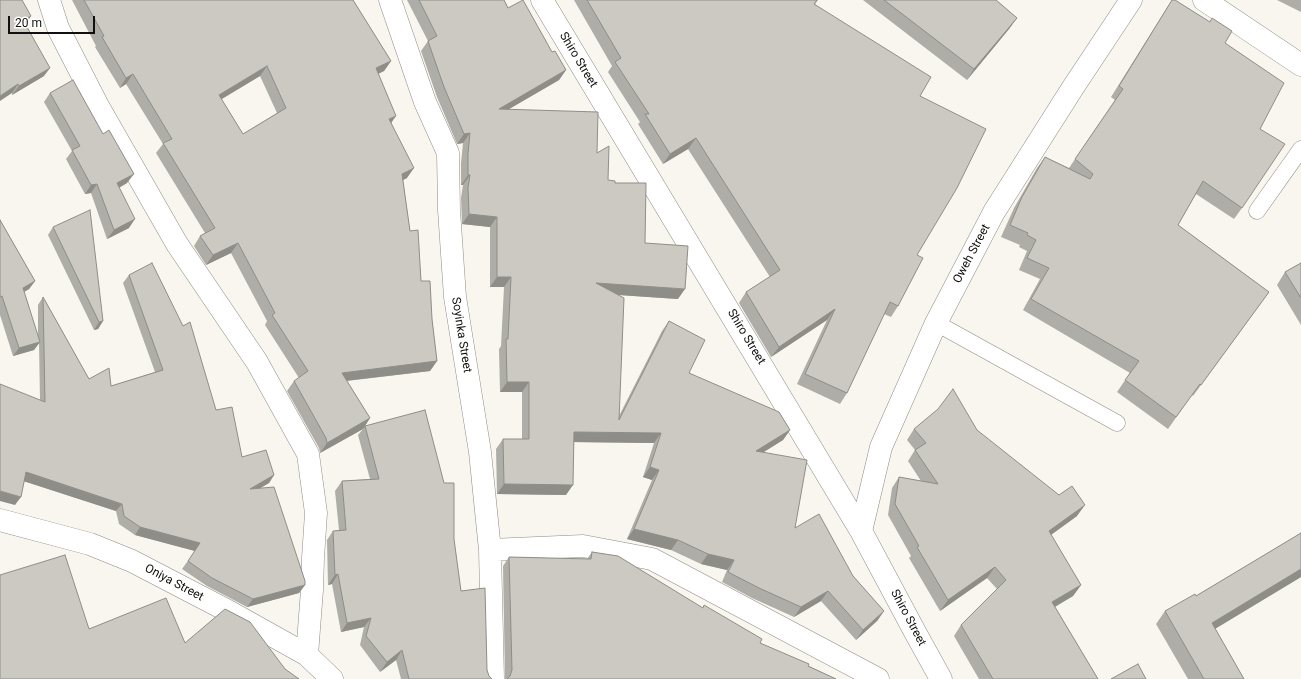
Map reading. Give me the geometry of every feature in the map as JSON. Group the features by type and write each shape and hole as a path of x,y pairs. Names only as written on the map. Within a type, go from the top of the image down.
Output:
{"street":[{"path":"48,0 58,28 98,106 177,244 257,362 308,454 316,513 307,655"},
{"name":"Soyinka Street","path":"390,0 425,102 448,153 449,210 455,297 480,452 490,550 493,679"},
{"name":"Shiro Street","path":"542,0 861,531 941,679"},
{"name":"Oweh Street","path":"861,531 881,448 936,323 994,212 1130,0"},
{"path":"1204,0 1301,65"},
{"name":"Oniya Street","path":"0,520 90,544 132,561 230,612 307,655 332,679"},
{"path":"490,550 583,546 652,558 878,679"}],"lane":[{"path":"1257,211 1301,149"},
{"path":"936,323 1117,423"}],"building":[{"path":"0,0 22,0 31,16 23,20 50,68 19,86 18,84 0,96"},
{"path":"84,0 353,0 391,61 376,68 396,116 389,119 414,168 402,174 410,231 418,230 421,281 430,281 432,319 437,361 342,373 370,418 327,443 326,438 294,381 308,371 272,315 275,313 238,243 213,255 200,236 215,228 163,143 172,139 133,74 126,78 102,37 104,36","holes":["267,66 286,108 243,134 219,95"]},
{"path":"419,0 504,0 508,8 523,0 552,52 555,51 566,70 499,109 598,112 597,153 609,146 608,180 615,181 615,183 646,183 645,243 688,246 685,289 596,283 624,298 619,420 669,321 705,340 689,373 779,412 790,430 756,451 807,460 795,528 819,514 853,576 884,611 863,630 828,591 801,607 728,572 734,560 708,554 678,540 634,529 659,470 650,467 661,433 574,432 573,485 504,484 503,439 529,439 529,382 507,382 506,339 508,339 511,277 497,277 497,217 469,214 468,188 470,175 468,175 468,153 470,133 464,134 444,87 428,41 437,36"},
{"path":"587,0 817,0 814,4 931,77 920,96 986,129 957,188 917,255 923,258 898,306 890,302 847,393 805,374 835,309 779,347 746,292 780,270 696,138 670,154 645,114 649,114 615,62 621,58"},
{"path":"884,0 996,0 1017,18 974,69"},
{"path":"1172,0 1175,0 1210,22 1212,18 1232,31 1225,43 1284,83 1260,129 1285,144 1242,208 1203,181 1178,225 1269,292 1176,417 1125,380 1139,361 1031,299 1049,268 1027,258 1036,240 1027,235 1028,233 1010,225 1022,197 1045,157 1090,179 1093,174 1075,159 1123,89 1119,86"},
{"path":"73,80 103,134 109,130 134,174 117,183 135,219 114,230 97,184 91,185 72,150 80,146 50,93"},
{"path":"90,210 103,321 99,322 53,227"},
{"path":"0,220 35,281 23,288 40,342 19,348 2,296 0,297"},
{"path":"152,263 183,326 190,322 216,410 232,407 242,457 266,450 274,475 250,489 274,487 305,581 305,585 253,599 212,578 188,561 200,543 140,527 124,516 122,504 26,472 21,497 0,491 0,384 45,402 43,297 89,379 109,368 111,386 163,370 129,275"},
{"path":"1301,263 1301,298 1285,272"},
{"path":"953,389 977,430 1059,495 1072,486 1085,505 1049,531 1081,585 1052,602 1098,679 993,679 961,625 1006,580 995,567 948,600 917,547 919,546 895,504 899,477 938,484 915,450 926,443 914,429 938,409"},
{"path":"425,410 444,483 454,483 454,539 461,591 485,588 487,670 492,679 409,679 402,650 387,662 366,636 371,618 347,623 338,574 335,575 333,531 346,530 342,481 379,479 365,426"},
{"path":"1301,533 1301,569 1212,623 1244,679 1204,679 1165,611 1195,594 1196,596"},
{"path":"592,552 618,556 703,608 704,605 762,639 760,643 809,664 808,666 836,679 507,679 512,670 509,557 591,559"},
{"path":"65,555 89,629 166,598 185,643 225,609 250,622 285,669 299,679 0,679 0,575"},
{"path":"1138,664 1146,679 1111,679"}]}
